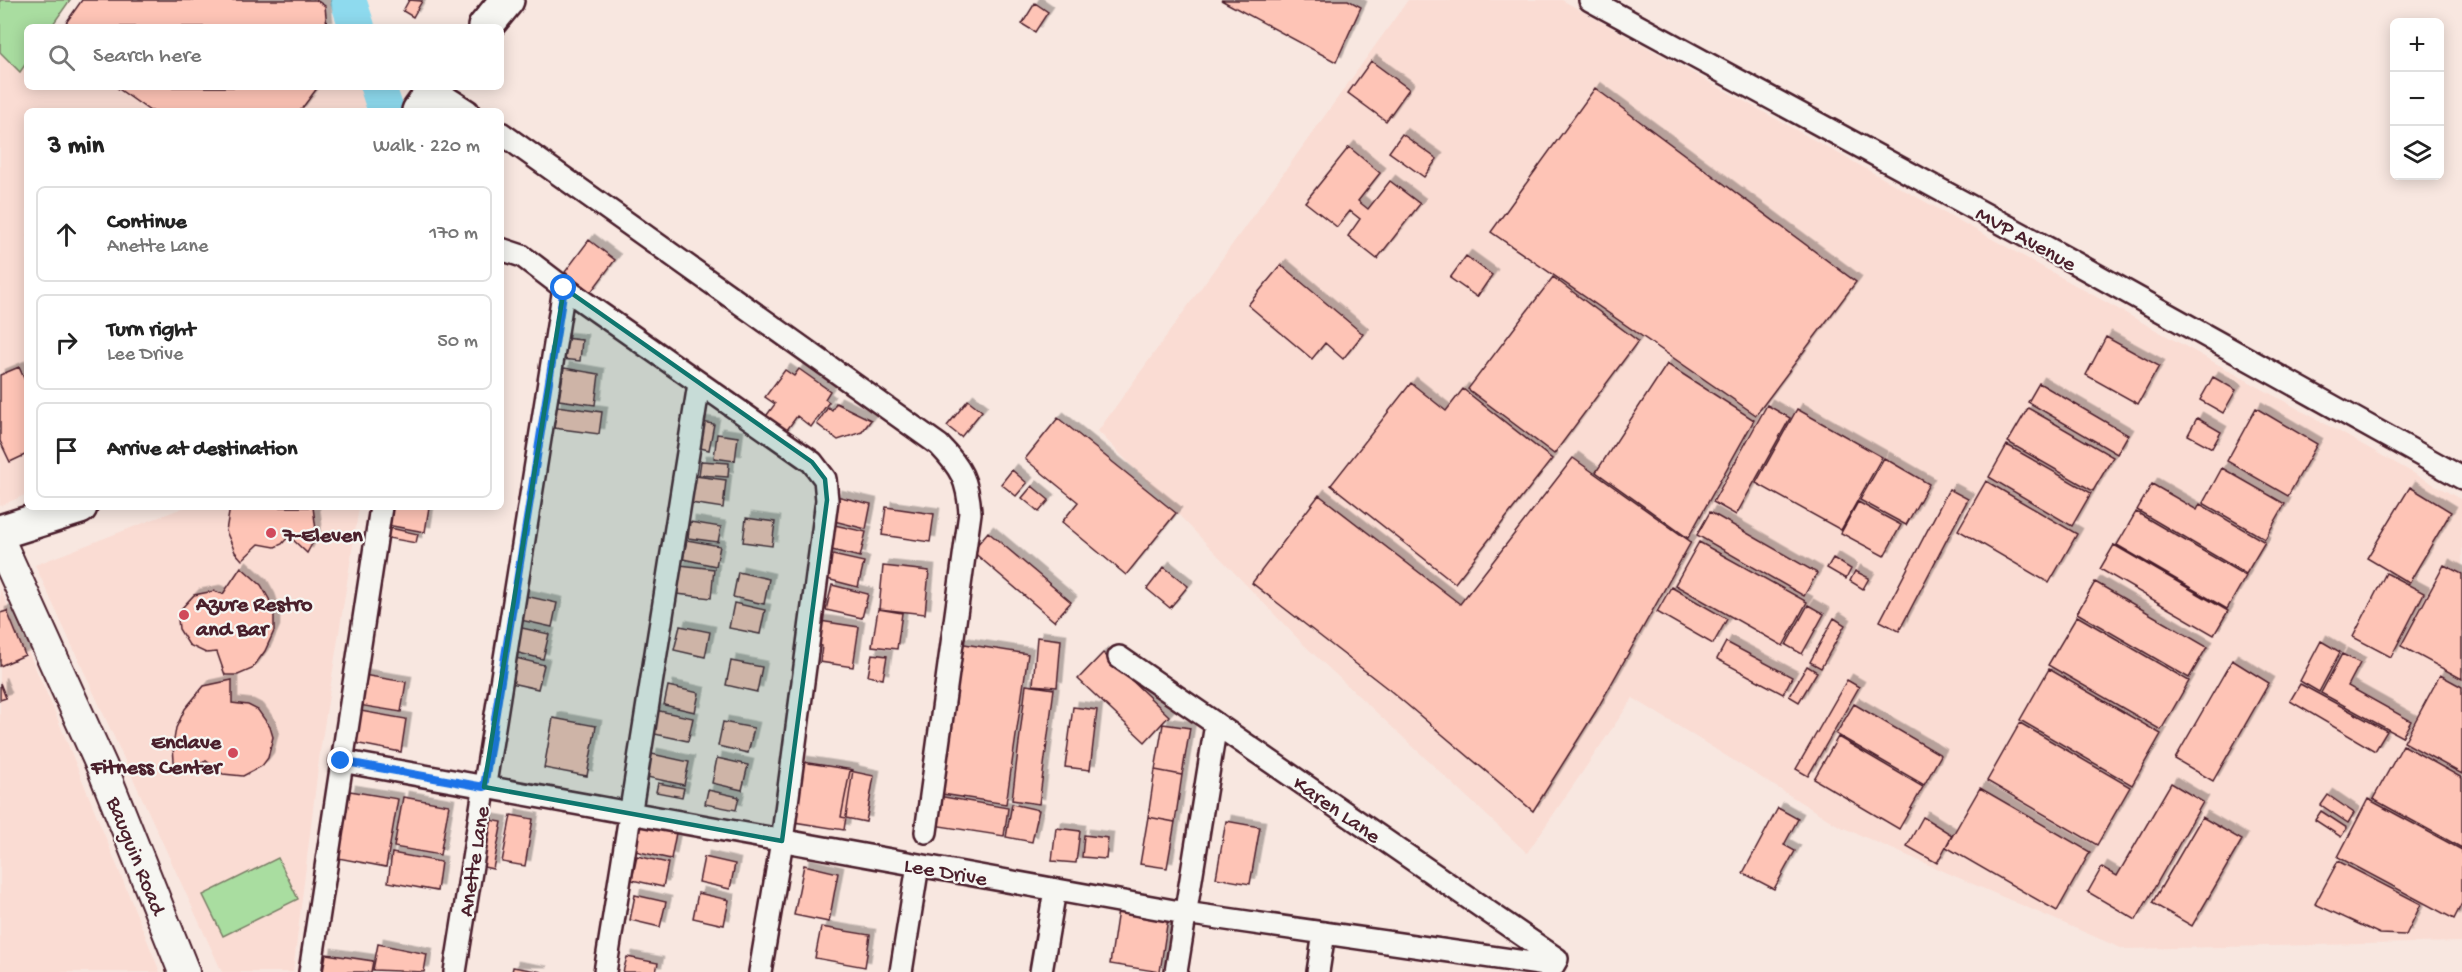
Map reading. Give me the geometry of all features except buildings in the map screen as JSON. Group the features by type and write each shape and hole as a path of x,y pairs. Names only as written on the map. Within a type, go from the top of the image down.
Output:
{"main road":[{"path":"487,24 507,0"},
{"path":"0,532 70,510"},
{"path":"0,516 33,521"}],"street":[{"name":"MVP Avenue","path":"1590,0 2075,263 2462,478"},
{"path":"430,96 460,108"},
{"path":"504,135 939,445 958,466 968,489 970,513 926,832"},
{"path":"504,250 522,256 699,384 812,462 825,479 827,500 782,841 760,972"},
{"name":"Anette Lane","path":"454,972 564,288"},
{"path":"605,972 699,384"},
{"path":"310,972 381,510"},
{"name":"Bauguin Road","path":"0,542 102,767 184,972"},
{"name":"Karen Lane","path":"1119,657 1555,962"},
{"path":"1176,972 1216,724"},
{"name":"Lee Drive","path":"341,761 1185,913 1324,933 1464,962 1555,962"},
{"path":"901,972 918,865"},
{"path":"1041,972 1055,890"},
{"path":"1318,972 1324,933"}],"highlighted area":[{"path":"564,288 812,462 825,479 827,500 782,841 484,787"}],"shaded area":[{"path":"1408,0 1562,0 2462,500 2462,942 2123,949 1839,826 1633,698 1527,853 1303,644 1098,431"},
{"path":"0,52 20,71 24,66 24,90 375,90 365,108 24,108 24,495 0,506"},
{"path":"177,510 359,510 320,752 293,972 222,972 35,565"},
{"path":"0,588 54,710 160,972 0,972"}],"green space":[{"path":"0,0 70,0 53,24 24,24 24,66 20,72 0,52"},
{"path":"278,858 298,899 223,936 203,895"}],"waterway":[{"path":"348,0 356,24"},
{"path":"379,90 385,108"}],"place":[{"name":"7-Eleven","path":"271,533"},
{"name":"Azure Restro and Bar","path":"184,615"},
{"name":"Enclave Fitness Center","path":"233,753"}],"route":[{"path":"341,761 484,787 564,288"}]}
